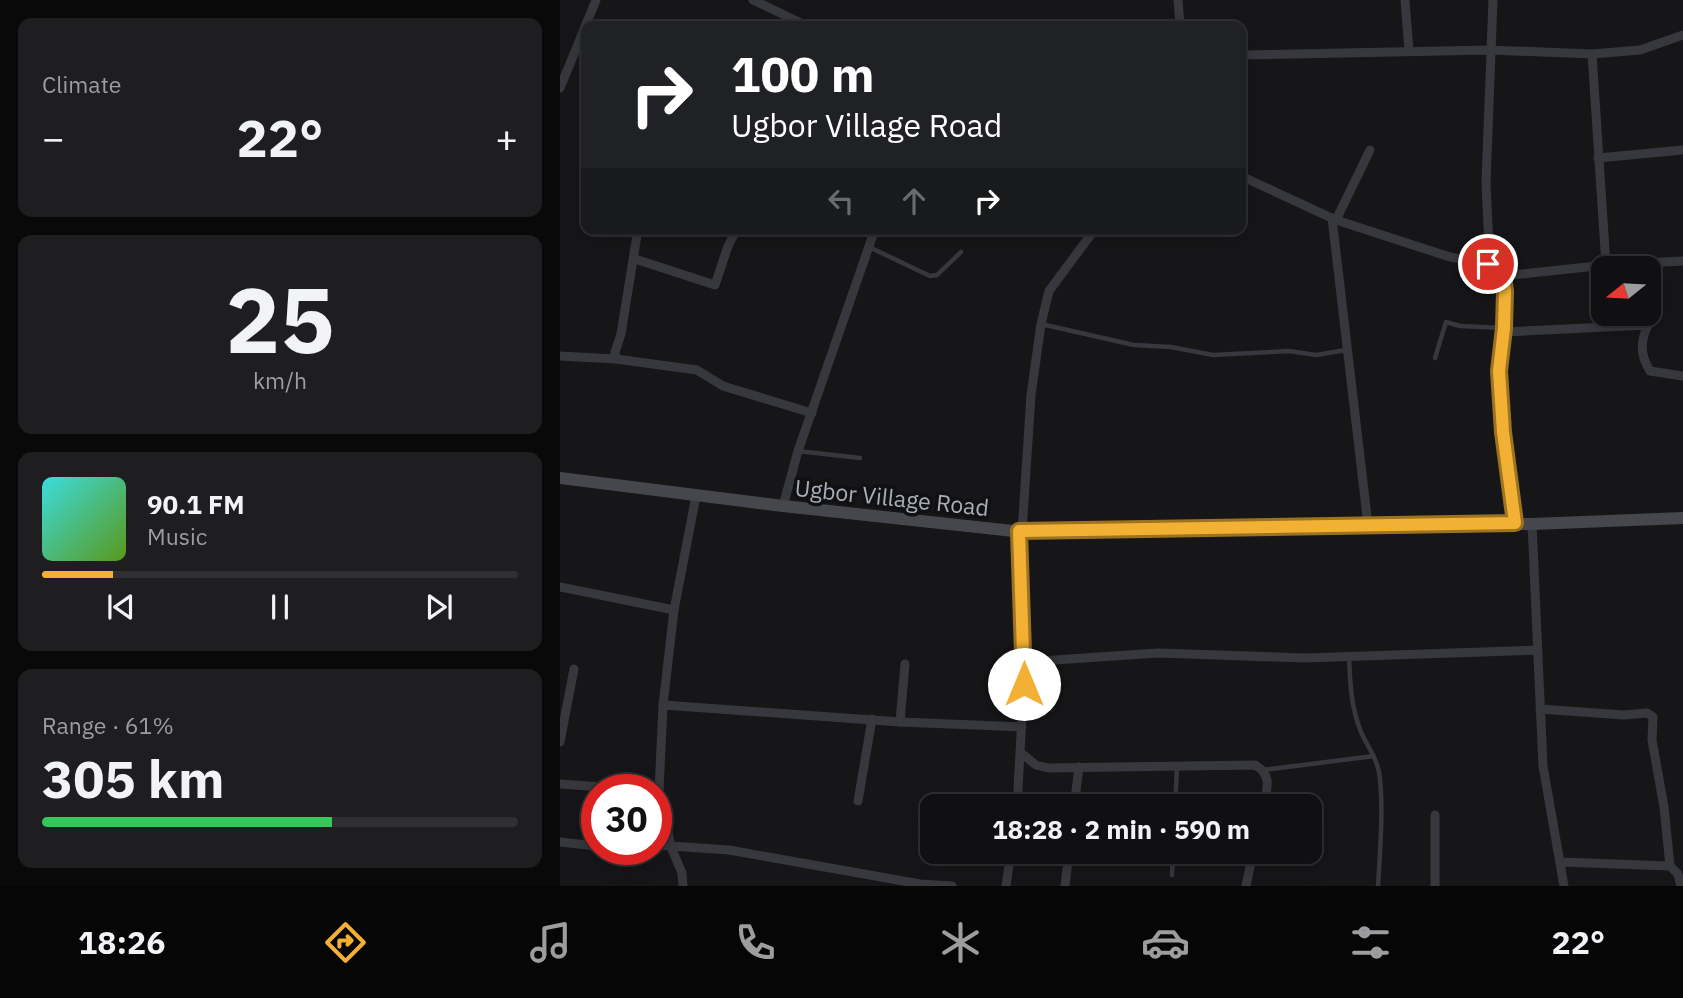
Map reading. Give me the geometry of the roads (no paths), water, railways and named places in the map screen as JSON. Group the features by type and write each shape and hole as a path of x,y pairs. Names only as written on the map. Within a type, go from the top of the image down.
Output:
{"street":[{"path":"588,21 596,0"},
{"path":"753,0 797,21"},
{"path":"1178,0 1180,21"},
{"path":"1405,0 1409,51"},
{"path":"1490,272 1486,182 1493,0"},
{"path":"1246,55 1490,50 1592,54 1640,50 1683,35"},
{"path":"560,88 581,40"},
{"path":"1592,54 1604,256"},
{"path":"1368,525 1346,350 1334,219 1370,150"},
{"path":"1598,158 1683,150"},
{"path":"1246,178 1334,219 1450,257 1488,264 1490,272"},
{"path":"616,359 615,352 621,334 637,235"},
{"path":"635,259 715,285 727,246 733,235"},
{"path":"783,506 797,451 873,235"},
{"path":"1018,794 1025,662 1021,532 1031,395 1041,324 1049,291 1091,235"},
{"path":"1661,262 1683,261"},
{"path":"1490,272 1503,276 1591,267"},
{"path":"1503,276 1504,330 1499,371 1503,432 1515,523"},
{"path":"1504,330 1648,325 1642,342 1642,358 1650,371 1683,376"},
{"path":"560,356 616,359 696,370 723,386 812,414"},
{"name":"Ugbor Village Road","path":"560,478 1021,532 1683,519"},
{"path":"659,774 663,705 674,610 696,496"},
{"path":"1532,524 1543,766 1564,886"},
{"path":"560,587 674,610"},
{"path":"1025,662 1189,653 1349,657 1537,650"},
{"path":"900,722 905,664"},
{"path":"560,742 574,670"},
{"path":"663,705 900,722 1023,727"},
{"path":"1540,709 1624,715 1647,713 1653,718 1652,740 1671,866 1678,874 1681,886"},
{"path":"858,801 872,719"},
{"path":"1021,753 1036,765 1048,768 1255,765 1263,769 1268,778 1266,794"},
{"path":"1076,794 1079,767"},
{"path":"560,784 581,786"},
{"path":"1435,815 1435,886"},
{"path":"560,842 581,844"},
{"path":"672,847 729,850 919,884 952,886"},
{"path":"672,849 682,873 683,886"},
{"path":"1560,862 1671,866"},
{"path":"1006,886 1009,864"},
{"path":"1065,886 1068,864"},
{"path":"1246,886 1251,864"}],"lane":[{"path":"868,246 930,276 937,275 961,252"},
{"path":"1435,358 1446,322 1504,330"},
{"path":"1041,324 1134,345 1171,347 1213,355 1281,351 1316,355 1346,350"},
{"path":"797,451 860,458"},
{"path":"1349,657 1350,696 1362,736 1374,756 1380,786 1378,886"},
{"path":"1263,769 1374,756"},
{"path":"1176,794 1177,766"},
{"path":"1172,864 1172,875"}]}
